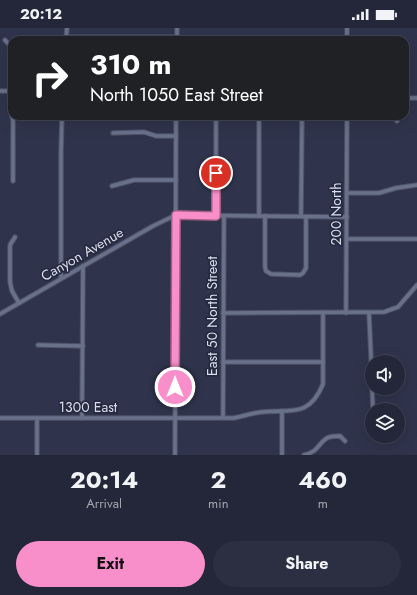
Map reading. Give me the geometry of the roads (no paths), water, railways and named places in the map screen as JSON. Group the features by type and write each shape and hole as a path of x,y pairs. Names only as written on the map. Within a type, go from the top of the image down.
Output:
{"street":[{"path":"5,40 8,43"},
{"path":"13,120 13,181"},
{"path":"61,278 62,120"},
{"path":"175,455 176,120"},
{"path":"216,120 216,216"},
{"path":"260,120 260,215"},
{"path":"301,216 302,120"},
{"name":"200 North","path":"346,313 347,120"},
{"path":"113,133 144,132 156,136 176,136"},
{"path":"112,186 134,180 176,180"},
{"path":"347,193 379,193 396,188 417,185"},
{"path":"176,215 347,217"},
{"name":"Canyon Avenue","path":"0,314 153,226 176,215"},
{"name":"East 50 North Street","path":"223,417 224,216"},
{"path":"265,216 264,267 266,271 271,274 303,273 306,268 306,217"},
{"path":"15,237 10,245 10,282 12,291 19,303"},
{"path":"346,239 417,239"},
{"path":"82,418 83,266"},
{"path":"224,313 323,314 388,312 395,309 417,285"},
{"path":"369,313 371,355"},
{"path":"223,362 323,362 323,314"},
{"path":"38,345 83,346"},
{"name":"1300 East","path":"0,418 223,417 244,416 260,412 300,410 309,404 317,395 323,384 323,362"},
{"path":"282,412 282,455"},
{"path":"37,418 37,455"},
{"path":"304,455 317,450 323,441 329,437 340,436 346,441"}]}
